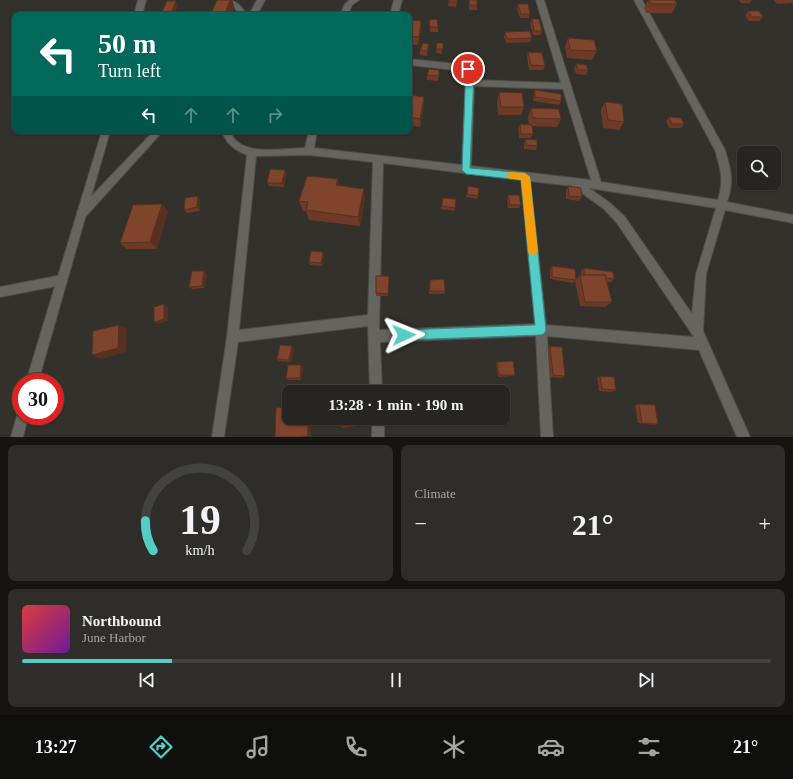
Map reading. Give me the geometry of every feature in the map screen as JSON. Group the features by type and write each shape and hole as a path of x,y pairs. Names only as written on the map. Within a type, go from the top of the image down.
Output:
{"street":[{"path":"139,12 142,0"},
{"path":"228,0 237,5 241,12"},
{"path":"255,12 261,0"},
{"path":"345,12 349,4 355,0"},
{"path":"395,12 398,0"},
{"path":"540,0 568,86 597,185"},
{"path":"638,0 720,150 727,174 727,188 701,274 698,299 697,331"},
{"path":"412,62 463,67 468,69 470,74 466,170"},
{"path":"469,83 568,86"},
{"path":"35,373 105,134"},
{"path":"82,213 156,134"},
{"path":"227,134 239,148 252,153 308,151 573,182 721,205 793,219"},
{"path":"308,151 312,134"},
{"path":"218,437 233,337 252,153"},
{"path":"376,385 373,320 378,160"},
{"path":"525,177 541,330 547,437"},
{"path":"573,182 607,206 621,220 697,331 744,437"},
{"path":"0,292 62,280"},
{"path":"233,337 373,320"},
{"path":"374,336 541,330 703,344"},
{"path":"17,437 20,425"},
{"path":"378,425 378,437"}],"building":[{"path":"217,0 230,0 226,12 212,12"},
{"path":"449,0 457,0 457,2 449,2"},
{"path":"469,0 477,0 477,5 470,5"},
{"path":"649,0 675,0 677,4 651,4"},
{"path":"167,1 176,1 172,11 162,12"},
{"path":"518,4 528,4 530,14 521,14"},
{"path":"748,11 759,11 763,17 752,17"},
{"path":"437,19 438,27 430,27 429,20"},
{"path":"532,19 539,19 542,31 534,31"},
{"path":"412,20 421,21 419,37 412,36"},
{"path":"530,31 532,38 507,39 505,32"},
{"path":"568,38 594,40 597,51 570,50"},
{"path":"423,43 429,44 427,51 420,50"},
{"path":"437,43 443,43 443,49 436,49"},
{"path":"528,52 542,53 545,66 531,65"},
{"path":"576,64 586,65 588,70 578,70"},
{"path":"429,69 439,70 439,76 427,75"},
{"path":"535,90 561,94 561,101 535,97"},
{"path":"499,92 522,93 524,107 501,107"},
{"path":"412,95 424,97 420,119 412,118"},
{"path":"605,102 622,104 624,122 608,120"},
{"path":"531,108 559,109 561,119 533,118"},
{"path":"669,117 681,118 684,124 672,124"},
{"path":"520,124 532,125 533,134 521,134"},
{"path":"526,139 537,140 537,146 526,145"},
{"path":"270,169 285,170 282,183 267,183"},
{"path":"307,176 338,179 336,185 364,189 358,217 306,210 308,202 299,201"},
{"path":"468,186 479,188 478,196 467,194"},
{"path":"568,186 581,188 582,197 569,196"},
{"path":"508,195 519,195 521,205 510,205"},
{"path":"198,196 197,207 184,210 185,198"},
{"path":"443,198 456,199 455,208 442,206"},
{"path":"162,204 150,242 120,243 133,205"},
{"path":"311,251 323,252 321,263 309,262"},
{"path":"552,266 575,269 576,280 552,277"},
{"path":"584,268 613,272 614,279 606,278 605,275 584,275"},
{"path":"192,271 204,271 202,286 189,287"},
{"path":"580,275 605,275 612,302 585,302"},
{"path":"376,276 389,276 388,294 376,293"},
{"path":"444,279 445,291 430,291 430,280"},
{"path":"164,304 164,319 154,322 154,307"},
{"path":"119,325 118,348 92,355 93,331"},
{"path":"280,345 292,346 289,360 277,359"},
{"path":"550,346 562,347 565,376 553,375"},
{"path":"513,361 515,375 499,375 497,362"},
{"path":"288,365 301,365 300,378 286,378"},
{"path":"600,376 614,377 616,390 602,389"},
{"path":"639,404 655,405 658,424 642,423"},
{"path":"282,407 282,425 308,425 308,436 275,437 276,408"}],"slow traffic":[{"path":"510,175 525,177 533,252"}],"route":[{"path":"404,335 541,330 525,177 466,170 470,74 468,69"}]}
